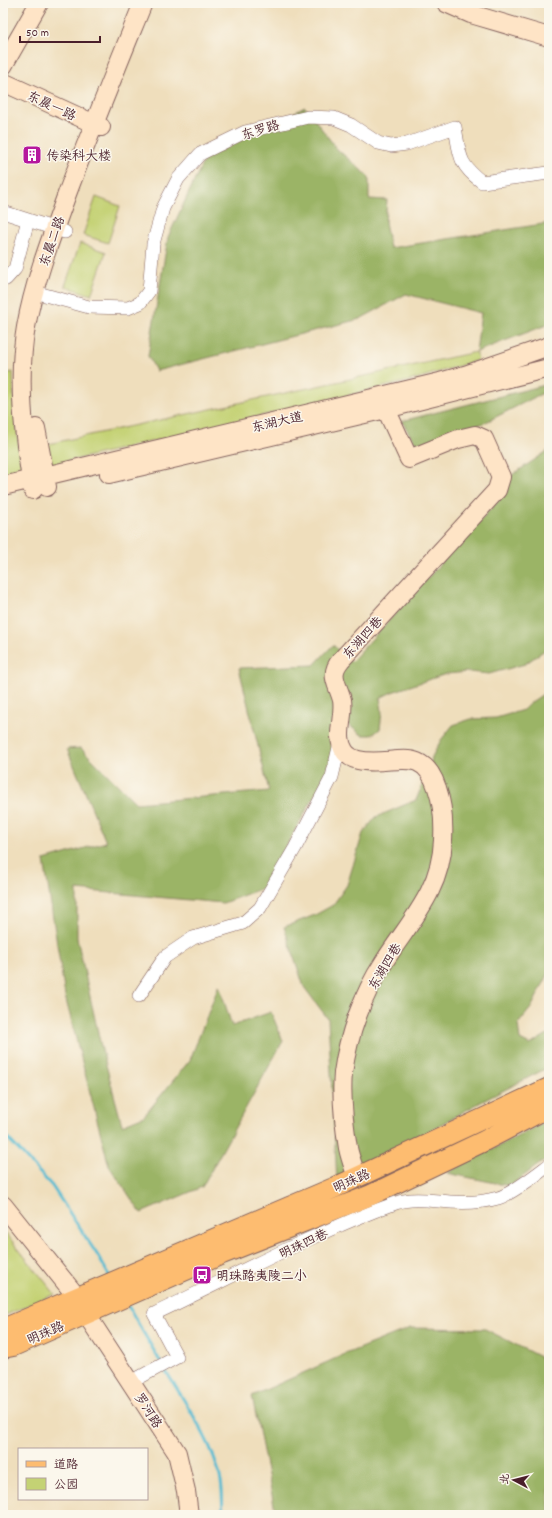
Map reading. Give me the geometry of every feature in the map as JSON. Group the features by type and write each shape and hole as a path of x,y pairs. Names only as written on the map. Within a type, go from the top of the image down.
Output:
{"main road":[{"path":"3,66 39,3"},
{"name":"东晨二路","path":"39,484 38,440 33,388 34,352 38,321 39,293 97,126 143,3"},
{"name":"东晨二路","path":"97,126 154,3"},
{"path":"446,3 472,14 549,37"},
{"path":"470,3 549,28"},
{"name":"东晨一路","path":"3,82 97,126"},
{"name":"东湖大道","path":"3,498 39,484 459,377 549,346"},
{"name":"东湖大道","path":"3,486 39,484 386,409 549,368"},
{"name":"东湖四巷","path":"357,1178 348,1149 344,1113 344,1073 350,1041 362,1004 373,982 384,963 420,911 436,881 442,858 444,823 439,791 433,775 427,768 410,760 371,762 355,759 346,754 340,743 342,701 335,682 334,674 336,666 497,490 501,477 484,439 475,435 458,439 409,459 386,409"},
{"name":"明珠路","path":"3,1348 13,1346 86,1314 153,1274 549,1088"},
{"name":"明珠路","path":"3,1328 73,1299 153,1274 371,1195 482,1142 549,1107"},
{"name":"罗河路","path":"3,1205 73,1299"},
{"name":"罗河路","path":"3,1218 86,1314 177,1453 186,1490 189,1515"}],"street":[{"name":"东罗路","path":"39,293 89,307 128,308 140,303 149,292 153,244 163,208 178,179 200,154 245,132 290,120 334,118 351,125 378,143 391,146 407,144 455,127 460,158 470,173 482,182 549,172"},
{"path":"3,212 60,230"},
{"path":"3,280 6,279 15,269 28,220"},
{"path":"139,996 165,957 193,938 243,923 260,908 295,848 332,777 340,743"},
{"name":"明珠四巷","path":"131,1382 177,1357 154,1314 320,1234 398,1202 415,1200 453,1202 484,1201 500,1198 526,1182 549,1165"}],"green space":[{"path":"305,107 337,149 369,177 369,199 387,200 385,222 390,248 549,223 549,324 476,352 481,313 406,294 360,319 156,371 148,356 168,237 205,158"},
{"path":"96,197 120,206 108,243 83,235"},
{"path":"80,243 106,252 91,295 65,286"},
{"path":"476,352 478,360 409,381 52,465 48,444"},
{"path":"13,372 14,406 22,471 3,474 3,374"},
{"path":"549,384 549,393 543,393 484,423 416,445 402,421"},
{"path":"549,450 549,647 525,664 489,674 468,672 446,674 392,692 380,698 382,711 380,729 372,735 362,735 346,723 335,743 326,775 263,888 223,903 77,890 77,938 101,1046 122,1125 144,1116 190,1060 219,985 232,1026 271,1012 283,1041 202,1187 141,1213 109,1166 65,996 44,860 106,842 67,749 81,748 136,803 269,791 239,668 314,665 333,645 351,662 507,491 509,477"},
{"path":"546,692 549,692 549,973 531,1008 518,1024 520,1040 530,1045 549,1033 549,1067 479,1103 337,1182 328,1019 304,987 284,927 315,915 333,905 347,885 363,833 376,817 416,800 430,767 432,757 441,740 453,725 471,719 496,718 523,710"},
{"path":"549,1120 549,1157 510,1186 447,1173"},
{"path":"3,1230 55,1294 3,1316"},
{"path":"410,1328 485,1329 540,1357 549,1373 549,1515 276,1515 252,1396 343,1355"}],"waterway":[{"path":"3,1133 52,1186 110,1277"},
{"path":"127,1304 161,1363"},
{"path":"164,1368 189,1408 212,1452 221,1481 223,1515"}],"place":[{"name":"传染科大楼","path":"32,155"},
{"name":"明珠路夷陵二小","path":"202,1275"}]}
